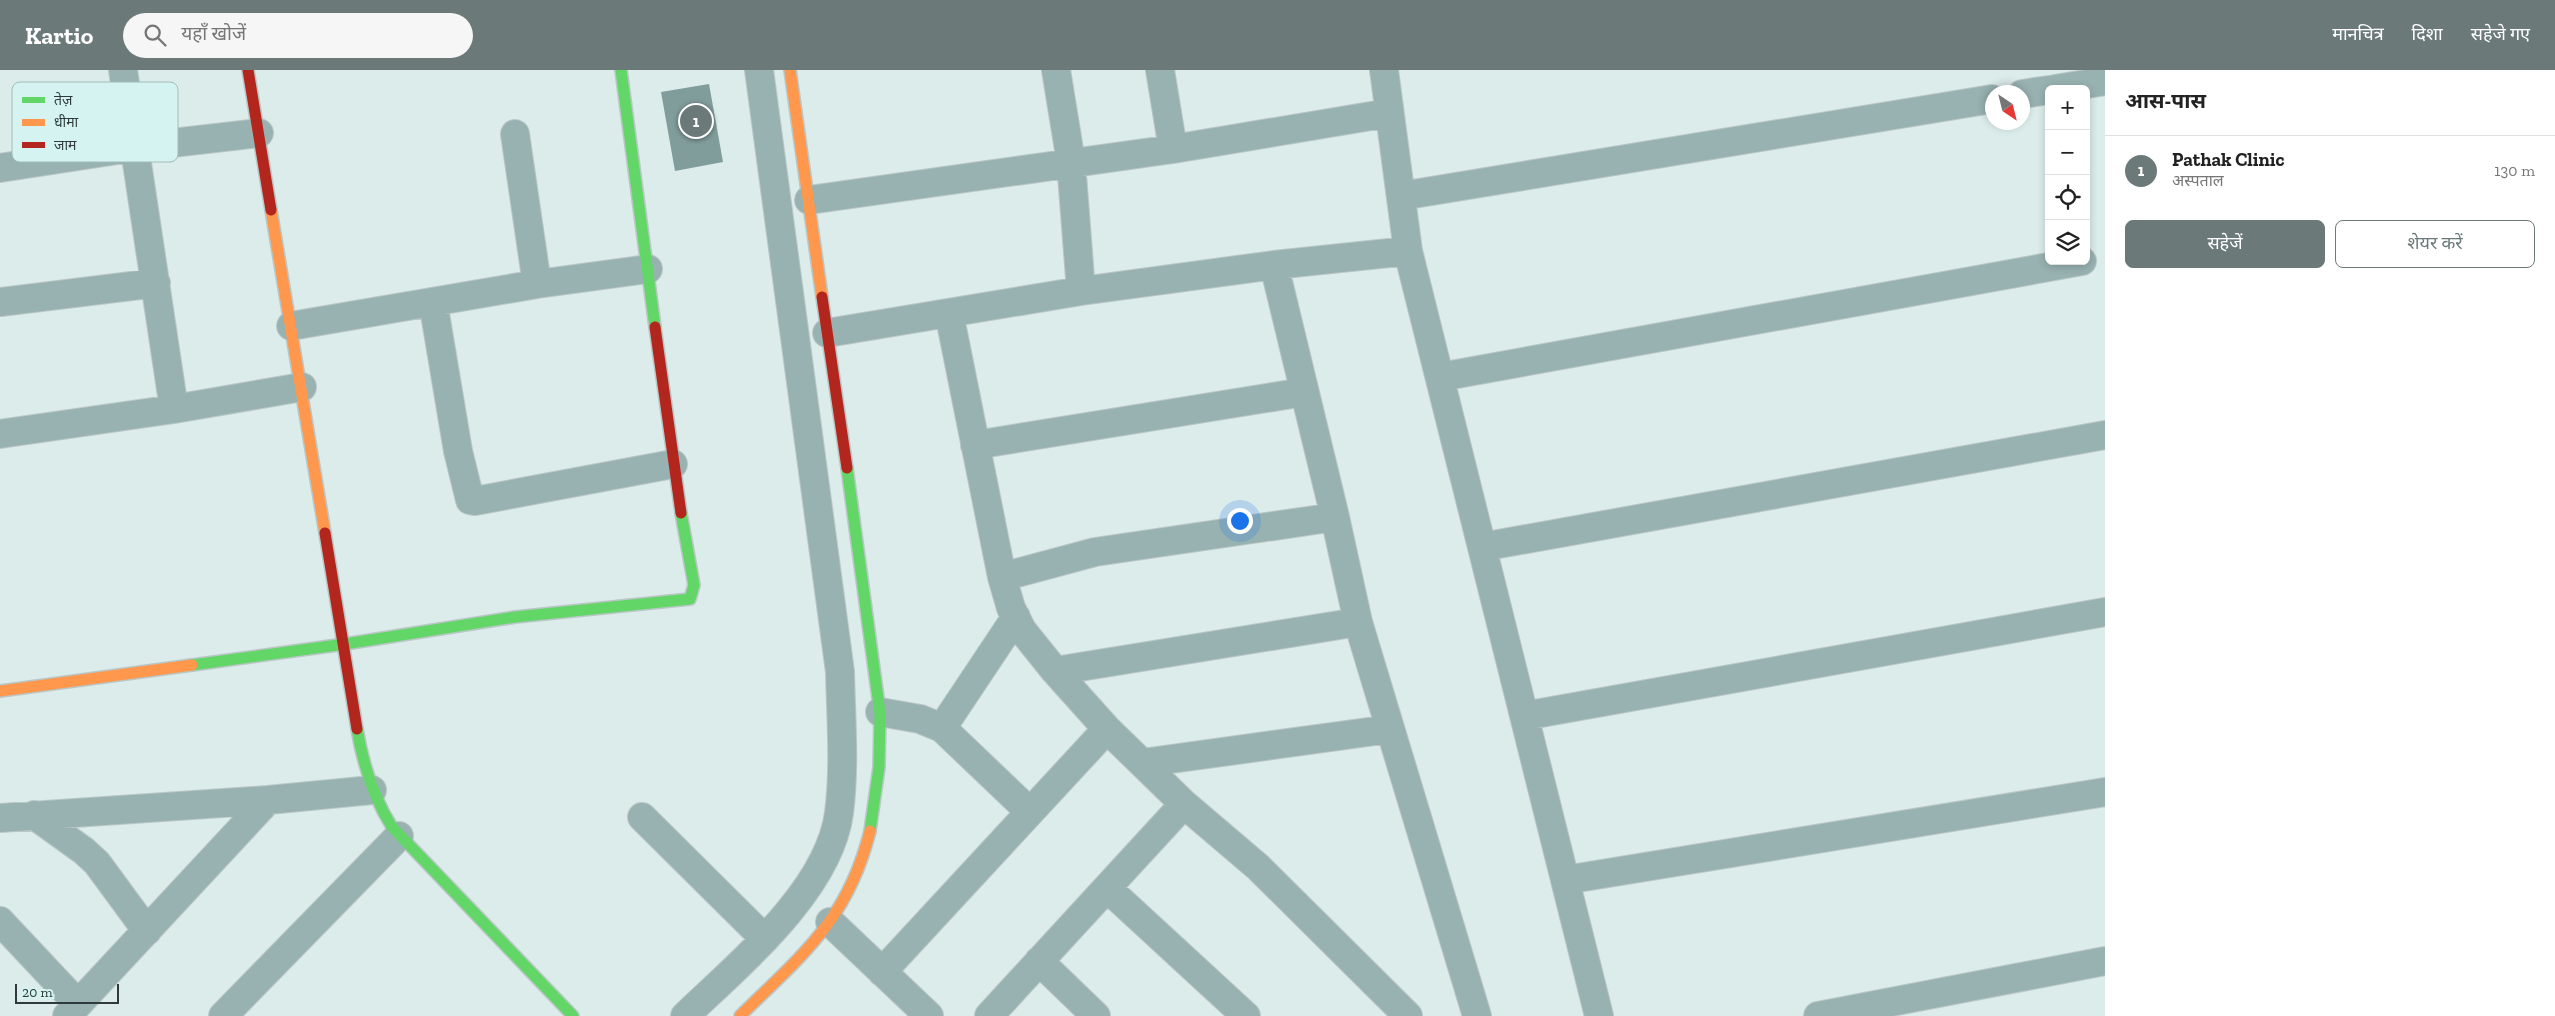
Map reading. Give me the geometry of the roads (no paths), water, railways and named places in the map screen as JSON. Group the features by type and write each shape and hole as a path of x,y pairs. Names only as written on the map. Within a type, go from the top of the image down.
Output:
{"street":[{"path":"248,70 345,644 362,757 372,790 387,821 399,836 573,1016"},
{"path":"0,692 345,644 515,617 690,599 694,585 673,464 621,70"},
{"path":"685,1016 765,939 807,889 825,857 839,815 842,761 840,672 759,70"},
{"path":"740,1016 830,922 855,880 869,841 880,764 880,712 790,70"},
{"path":"1056,70 1071,162 1081,290"},
{"path":"1160,70 1173,149"},
{"path":"1384,70 1408,251 1599,1016"},
{"path":"2077,85 2105,80"},
{"path":"2030,93 2045,91"},
{"path":"1400,196 1985,100"},
{"path":"809,200 1173,149 1389,113"},
{"path":"178,142 259,133"},
{"path":"515,134 537,284"},
{"path":"0,168 39,162"},
{"path":"139,162 174,409"},
{"path":"827,333 1081,290 1274,265 1408,251"},
{"path":"2090,259 2105,257"},
{"path":"1274,265 1335,517 1358,622 1477,1016"},
{"path":"1440,377 2060,265"},
{"path":"291,326 537,284 648,269"},
{"path":"0,302 156,283"},
{"path":"433,302 458,451 470,500 475,501 673,464"},
{"path":"949,312 1002,577 1022,630 1055,671 1107,729 1184,804 1258,867 1408,1016"},
{"path":"0,434 174,409 302,387"},
{"path":"975,445 1304,392"},
{"path":"1482,547 2105,435"},
{"path":"1002,577 1095,552 1335,517"},
{"path":"1524,716 2105,612"},
{"path":"942,728 1016,617"},
{"path":"1055,671 1358,622"},
{"path":"880,712 920,719 942,728 1030,812"},
{"path":"882,972 1107,729"},
{"path":"1142,763 1390,729"},
{"path":"0,818 268,800 372,790"},
{"path":"1565,880 2105,792"},
{"path":"0,921 72,1010 268,800"},
{"path":"989,1016 1184,804"},
{"path":"34,815 84,850 97,863 147,931"},
{"path":"642,817 765,939"},
{"path":"236,1012 399,836"},
{"path":"1107,888 1246,1016"},
{"path":"830,922 929,1016"},
{"path":"1818,1016 2105,961"},
{"path":"1039,962 1096,1016"}],"place":[{"name":"Pathak Clinic","path":"696,121"}]}
